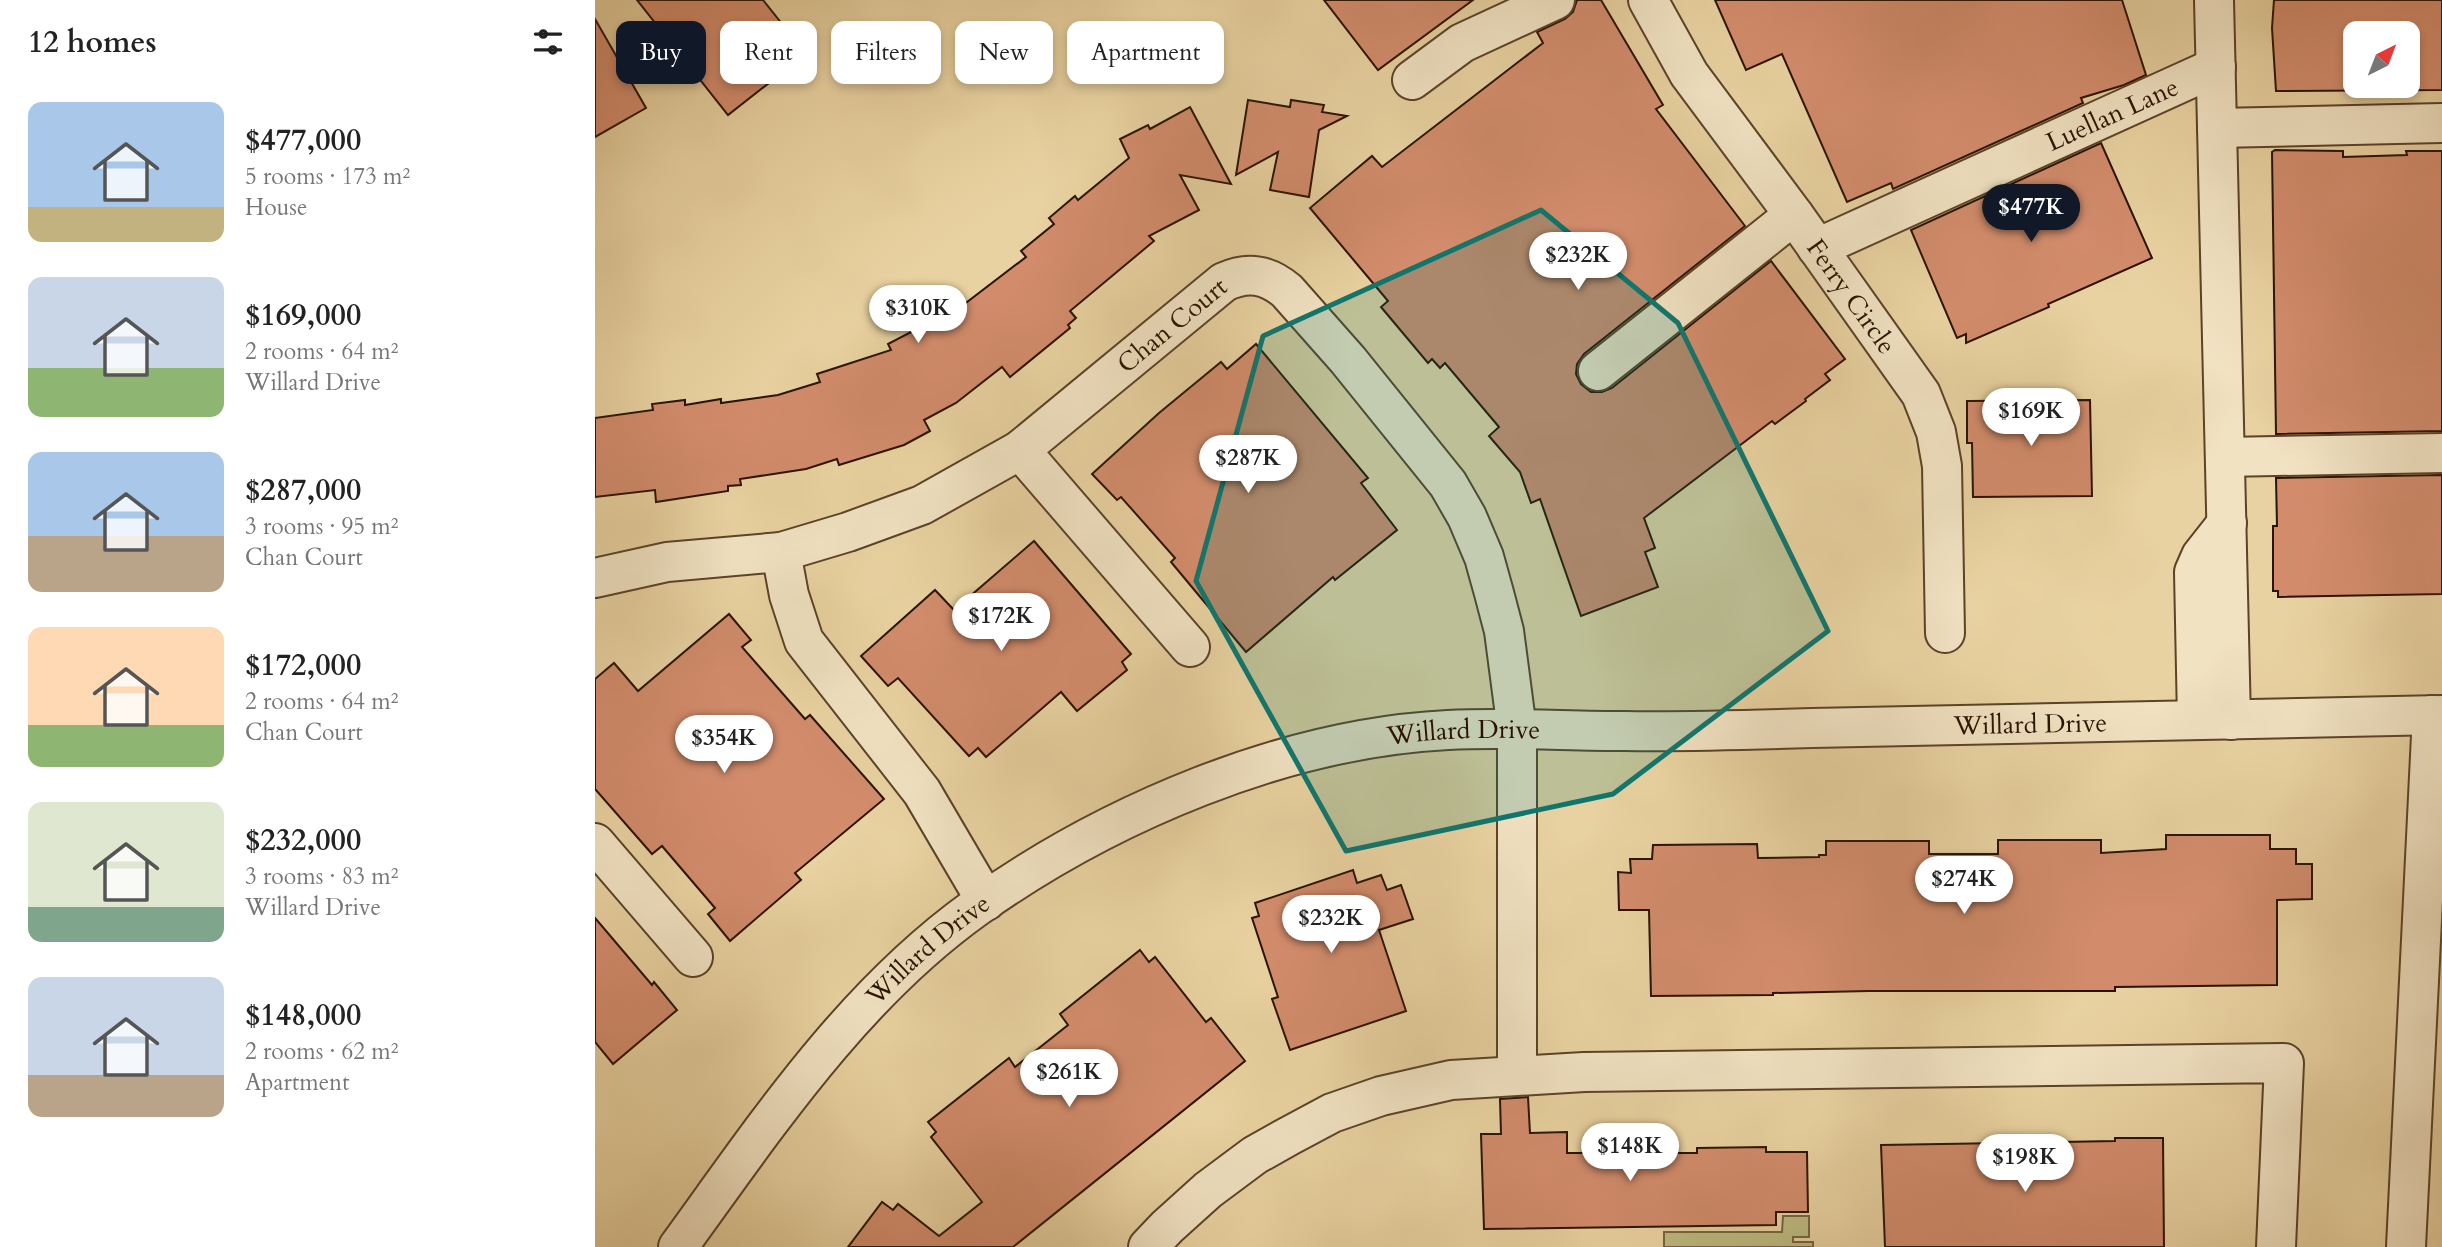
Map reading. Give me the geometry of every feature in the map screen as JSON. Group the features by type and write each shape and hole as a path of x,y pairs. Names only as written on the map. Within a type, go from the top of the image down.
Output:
{"street":[{"path":"1412,80 1462,43 1555,0"},
{"name":"Ferry Circle","path":"1648,0 1689,74 1794,215 1921,394 1937,432 1943,479 1945,633"},
{"path":"2214,0 2227,523 2201,556 2194,572 2214,720"},
{"name":"Luellan Lane","path":"1817,248 2216,67"},
{"path":"2217,128 2442,122"},
{"path":"1598,371 1794,215"},
{"name":"Chan Court","path":"595,578 667,562 781,552 848,532 922,505 1020,450 1224,282 1238,275 1252,274 1275,282 1287,291 1348,360 1448,484 1467,517 1483,557 1504,631 1517,730 1517,1074"},
{"path":"1020,450 1190,647"},
{"path":"2225,457 2442,453"},
{"path":"781,552 789,595 804,640 922,792 986,901"},
{"path":"2406,1247 2437,715"},
{"name":"Willard Drive","path":"678,1247 794,1087 898,972 986,901 1113,824 1235,774 1356,741 1447,730 1667,731 2437,715"},
{"path":"595,843 693,957"},
{"path":"1148,1247 1208,1190 1255,1155 1332,1113 1392,1092 1451,1080 1517,1074 2284,1063 2276,1247"}],"highlighted area":[{"path":"1541,210 1678,323 1828,631 1613,794 1346,851 1196,581 1263,336"}],"shaded area":[{"path":"1783,1216 1809,1216 1809,1237 1793,1237 1793,1242 1813,1242 1813,1247 1664,1247 1664,1232 1782,1232"}],"building":[{"path":"637,0 763,0 780,21 720,21 720,84 768,84 728,115 703,84 706,84 706,21 654,21"},
{"path":"1324,0 1473,0 1378,70"},
{"path":"1577,0 1601,0 1663,105 1656,109 1745,226 1584,354 1577,364 1576,374 1581,384 1591,392 1612,388 1771,261 1845,359 1825,374 1830,380 1805,399 1806,401 1775,424 1772,421 1644,518 1655,548 1645,552 1658,587 1581,616 1540,499 1531,503 1520,472 1489,436 1499,427 1445,363 1440,368 1432,359 1428,363 1381,307 1388,301 1310,208 1372,156 1382,167 1543,43 1537,32 1565,19 1573,12"},
{"path":"1715,0 2122,0 2146,75 2081,98 2083,103 1893,189 1891,183 1847,202 1782,54 1746,70"},
{"path":"2274,0 2442,0 2442,90 2420,90 2420,21 2343,21 2343,91 2276,91 2272,28"},
{"path":"595,19 616,56 616,84 632,84 646,108 595,137"},
{"path":"1248,100 1290,107 1291,100 1324,105 1322,112 1347,116 1319,130 1309,197 1270,190 1278,152 1236,175"},
{"path":"1190,107 1231,184 1180,175 1199,210 1149,236 1154,241 1070,311 1076,318 1068,325 1070,328 1010,377 1002,367 956,403 924,420 930,431 904,445 839,465 837,459 806,469 740,479 741,485 728,486 728,491 656,502 655,490 595,497 595,418 653,410 652,404 685,400 685,405 721,399 721,403 778,395 820,382 817,374 891,350 888,344 917,329 949,304 954,312 1026,257 1021,251 1054,224 1049,218 1075,196 1078,200 1129,158 1120,139 1148,125 1150,129"},
{"path":"2101,143 2152,258 1966,343 1966,334 1957,338 1911,230"},
{"path":"2343,151 2343,157 2407,155 2406,151 2442,151 2442,431 2276,434 2272,152"},
{"path":"1256,344 1368,478 1361,483 1397,530 1335,580 1333,577 1246,652 1171,562 1175,558 1121,497 1117,500 1092,474 1159,413 1221,362 1227,369"},
{"path":"2090,400 2092,496 1973,497 1972,443 1967,443 1967,401"},
{"path":"2442,475 2442,594 2278,597 2278,591 2273,591 2273,526 2277,526 2276,478"},
{"path":"1034,541 1131,654 1122,662 1127,670 1077,711 1061,692 986,757 978,748 969,756 898,678 888,686 861,656 935,590 954,610"},
{"path":"729,614 751,640 742,647 805,719 810,715 884,799 795,873 801,880 730,941 708,914 715,908 662,846 652,854 595,789 595,679 614,663 638,691"},
{"path":"2166,835 2270,835 2270,849 2296,849 2296,864 2312,864 2312,899 2277,900 2277,985 2115,987 2115,991 1869,991 1651,996 1649,910 1619,910 1618,872 1631,873 1630,859 1652,859 1653,845 1757,844 1758,858 1819,857 1826,855 1826,841 1929,841 1929,854 1998,854 1998,840 2101,840 2101,853 2166,849"},
{"path":"1353,870 1357,883 1381,875 1387,890 1401,885 1413,919 1379,930 1406,1011 1290,1050 1272,999 1278,997 1252,918 1259,916 1255,903"},
{"path":"595,918 677,1010 613,1064 595,1042"},
{"path":"1140,950 1149,962 1155,957 1206,1022 1211,1018 1245,1061 1013,1247 848,1247 882,1202 893,1210 898,1204 939,1236 982,1202 931,1137 936,1132 928,1122 1009,1058 1015,1067 1068,1025 1060,1014"},
{"path":"1528,1097 1530,1133 1567,1132 1567,1153 1697,1153 1697,1148 1766,1147 1766,1152 1807,1152 1808,1212 1776,1212 1776,1225 1484,1229 1481,1134 1501,1134 1500,1099"},
{"path":"2115,1138 2163,1138 2164,1247 1885,1247 1881,1145 2115,1141"}]}
